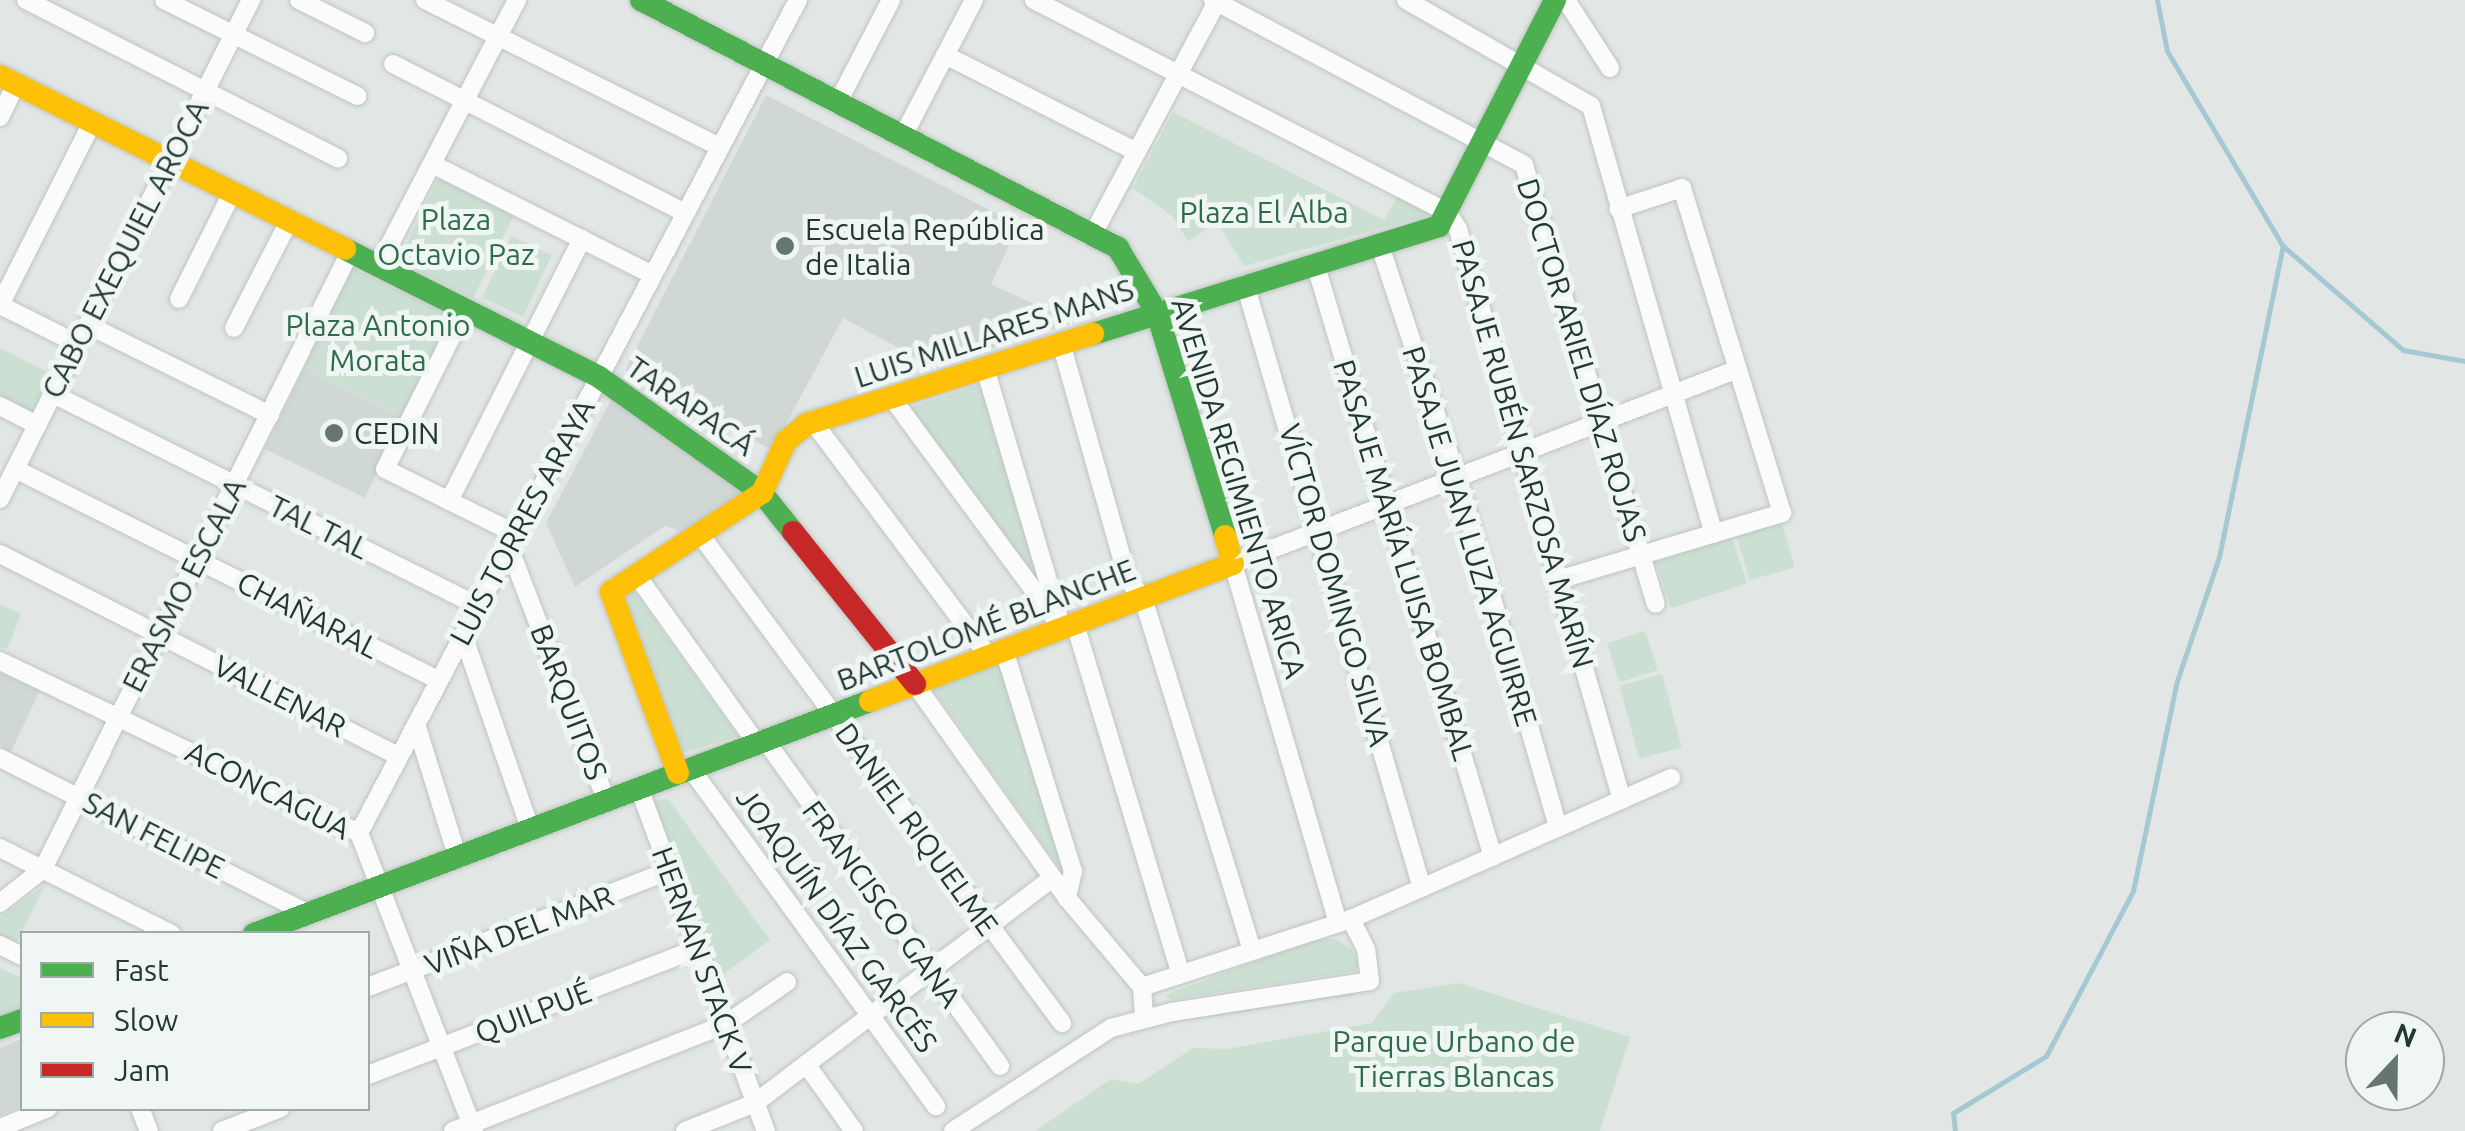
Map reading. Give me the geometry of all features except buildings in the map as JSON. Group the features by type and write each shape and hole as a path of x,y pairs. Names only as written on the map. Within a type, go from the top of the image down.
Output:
{"street":[{"path":"26,0 338,158"},
{"path":"164,0 357,96"},
{"name":"CABO EXEQUIEL AROCA","path":"0,499 251,0"},
{"path":"300,0 365,34"},
{"path":"425,0 720,147"},
{"path":"378,266 517,0"},
{"name":"AVENIDA REGIMIENTO ARICA","path":"642,0 1094,232 1118,248 1157,312 1345,921 1366,949 1370,981 1144,1018"},
{"name":"LUIS TORRES ARAYA","path":"358,833 798,0"},
{"path":"839,100 891,0"},
{"path":"904,134 974,0"},
{"name":"PASAJE RUBÉN SARZOSA MARÍN","path":"1034,0 1447,212 1458,229 1622,800"},
{"path":"1406,0 1524,63 1591,106 1714,534"},
{"name":"LUIS MILLARES MANS","path":"762,493 786,441 814,423 1244,284 1438,226 1487,142 1555,0"},
{"path":"1566,0 1610,68"},
{"path":"1094,232 1216,1"},
{"name":"DOCTOR ARIEL DÍAZ ROJAS","path":"1216,1 1524,165 1656,604"},
{"path":"945,55 1137,152"},
{"path":"393,64 686,213"},
{"path":"0,117 8,80"},
{"name":"TARAPACÁ","path":"8,80 599,378 762,493 914,684 1067,898 1142,986"},
{"path":"78,344 0,305 92,122"},
{"path":"432,164 652,275"},
{"path":"1561,579 1782,513 1682,188 1618,209"},
{"path":"179,299 232,193"},
{"path":"234,328 288,221"},
{"path":"449,501 582,239"},
{"name":"PASAJE JUAN LUZA AGUIRRE","path":"1380,246 1457,477 1558,828"},
{"name":"ERASMO ESCALA","path":"0,903 43,870 350,252"},
{"name":"PASAJE MARÍA LUISA BOMBAL","path":"1315,264 1493,857"},
{"name":"VÍCTOR DOMINGO SILVA","path":"1244,284 1320,530 1422,888"},
{"path":"465,310 385,469 449,501 513,541"},
{"path":"88,325 270,414"},
{"path":"1062,343 1128,580 1143,598 1252,951"},
{"path":"985,368 1181,974"},
{"name":"BARTOLOMÉ BLANCHE","path":"262,931 1738,369"},
{"name":"TAL TAL","path":"53,394 478,606"},
{"path":"892,398 1068,626"},
{"path":"0,406 37,425"},
{"path":"814,423 996,653 1073,871 1067,898"},
{"name":"CHAÑARAL","path":"15,469 439,680"},
{"path":"638,577 762,493"},
{"name":"DANIEL RIQUELME","path":"702,537 1062,1023"},
{"name":"BARQUITOS","path":"513,541 606,800"},
{"name":"VALLENAR","path":"0,554 399,756"},
{"name":"FRANCISCO GANA","path":"638,577 1000,1066"},
{"name":"JOAQUÍN DÍAZ GARCÉS","path":"638,577 611,592 684,771 936,1106"},
{"path":"462,635 530,829"},
{"name":"ACONCAGUA","path":"0,661 358,833 473,1128"},
{"path":"416,724 457,856"},
{"name":"SAN FELIPE","path":"0,758 308,913"},
{"path":"953,1131 1078,1044 1144,1018 1142,986 1345,921 1671,778"},
{"name":"HERNAN STACK V","path":"639,788 766,1131"},
{"path":"0,848 166,931"},
{"name":"VIÑA DEL MAR","path":"370,987 670,871"},
{"path":"685,1131 756,1103 1053,878"},
{"name":"QUILPUÉ","path":"370,1074 698,948"},
{"path":"453,1131 473,1128 726,1024 788,982"},
{"path":"806,1064 854,1131"},
{"path":"0,1128 41,1111"},
{"path":"222,1131 273,1111"}],"shaded area":[{"name":"Escuela República de Italia","path":"766,95 1019,225 991,284 1074,323 932,366 843,318 772,450 625,370"},
{"name":"CEDIN","path":"304,369 404,418 365,498 265,449"},
{"path":"612,398 748,497 693,535 665,526 575,587 546,523"},
{"path":"0,673 40,690 11,752 0,746"},
{"path":"20,1040 20,1107 0,1115 0,1048"}],"green space":[{"name":"Plaza El Alba","path":"1173,112 1384,220 1399,193 1437,213 1244,266 1217,222 1188,241 1172,216 1133,188"},
{"name":"Plaza Octavio Paz","path":"440,175 515,212 473,298 398,261"},
{"path":"511,236 552,255 523,317 482,298"},
{"name":"Plaza Antonio Morata","path":"353,268 453,317 404,417 304,369"},
{"path":"0,348 51,374 31,413 0,397"},
{"path":"983,383 1051,603 908,408"},
{"path":"1782,523 1795,567 1750,580 1737,536"},
{"path":"1732,537 1747,584 1671,608 1656,562"},
{"path":"631,587 738,736 683,753 617,594"},
{"path":"0,604 21,614 8,648 0,648"},
{"path":"1645,631 1658,670 1620,682 1607,643"},
{"path":"998,659 1065,865 1064,874 931,686"},
{"path":"1662,674 1682,747 1639,759 1619,685"},
{"path":"668,799 770,940 722,975 652,800"},
{"path":"45,885 15,946 0,939 0,917"},
{"path":"1335,939 1351,948 1359,964 1355,971 1171,1000 1165,995 1312,940"},
{"path":"0,968 20,977 20,1016 0,1022"},
{"name":"Parque Urbano de Tierras Blancas","path":"1459,983 1630,1037 1600,1131 1035,1131 1111,1079 1138,1084 1193,1048 1227,1049 1372,1023 1394,993"},
{"path":"1354,992 1355,995 1196,1019 1196,1018"}],"waterway":[{"path":"2157,0 2167,51 2283,246 2403,350 2465,361"},
{"path":"1955,1131 1953,1113 2046,1056 2133,891 2177,681 2219,557 2283,246"}],"traffic: fast":[{"path":"641,0 1118,248 1157,313 1225,536"},
{"path":"1093,334 1439,226 1555,0"},
{"path":"345,249 599,377 762,493 793,532"},
{"path":"262,931 870,701"},
{"path":"0,1028 20,1021"}],"traffic: slow":[{"path":"0,76 345,249"},
{"path":"678,773 611,592 762,493 786,441 807,424 1093,334"},
{"path":"870,701 1233,564 1225,536"}],"traffic: jam":[{"path":"793,532 915,684"}],"place":[{"name":"Escuela República de Italia","path":"785,246"},
{"name":"CEDIN","path":"334,433"}]}
